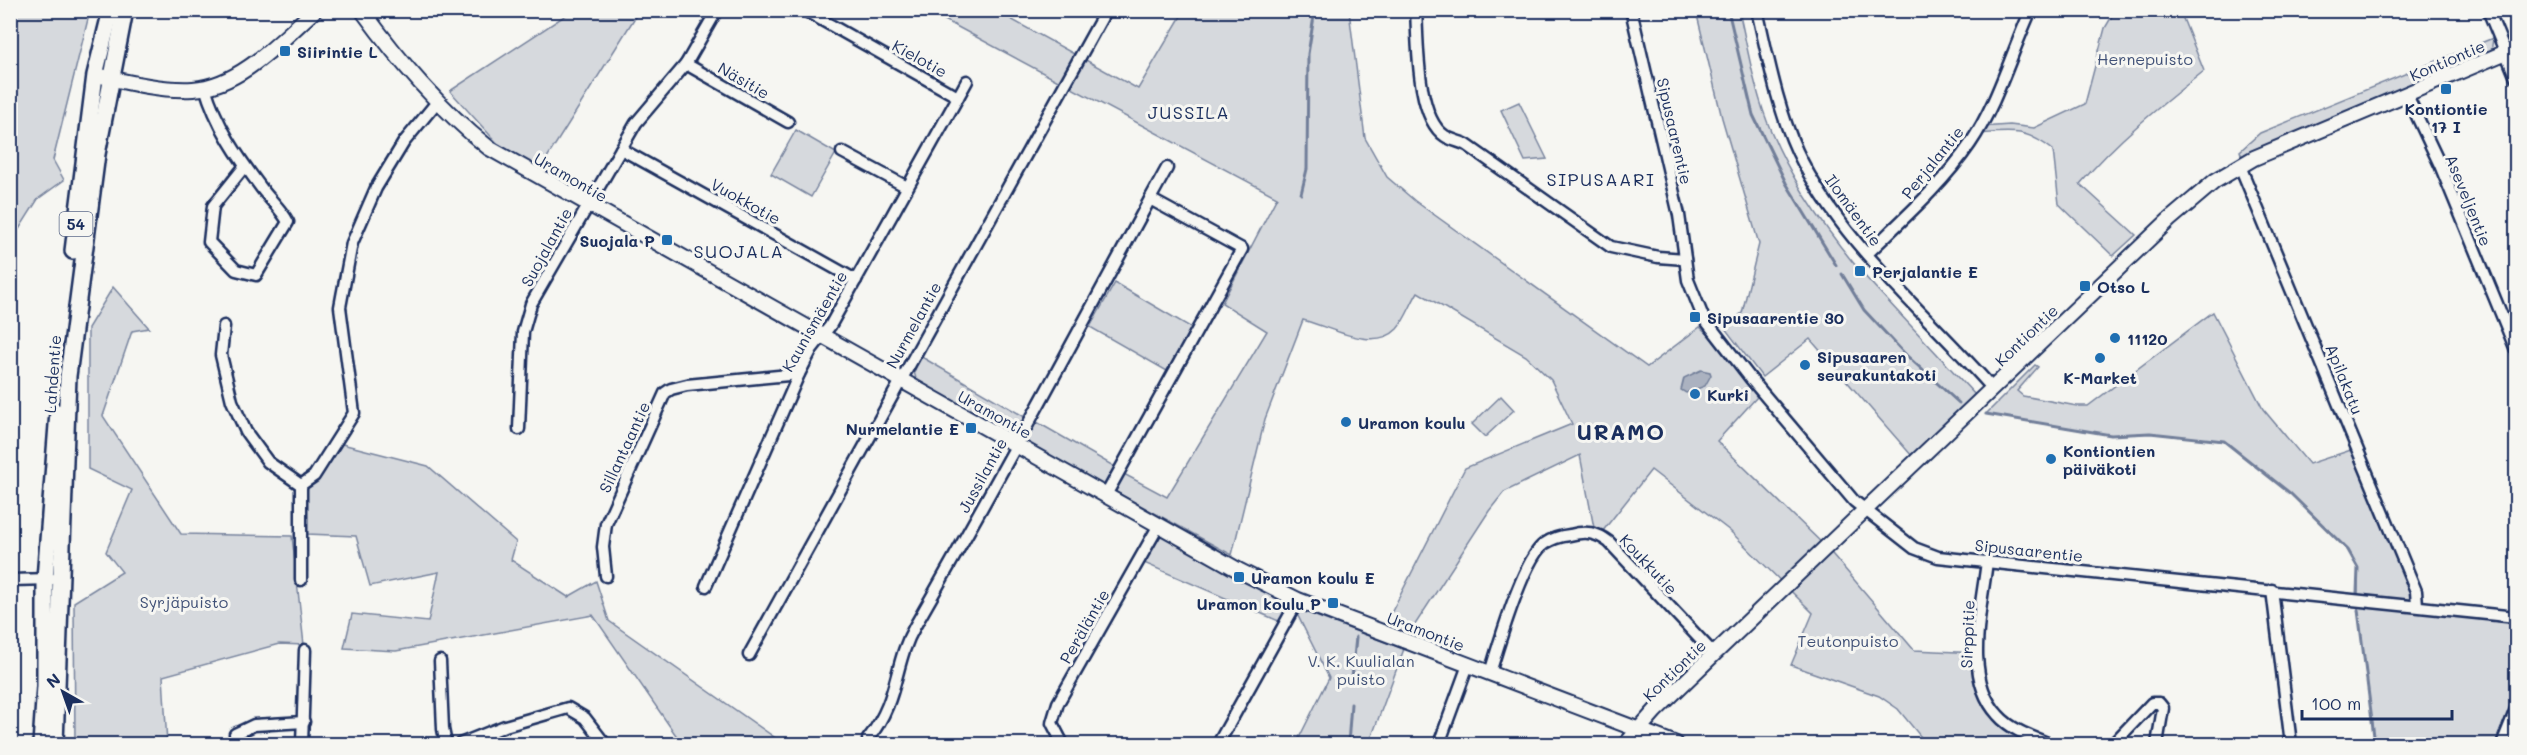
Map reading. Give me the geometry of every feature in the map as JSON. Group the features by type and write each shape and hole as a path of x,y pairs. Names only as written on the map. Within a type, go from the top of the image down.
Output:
{"main road":[{"name":"Lahdentie","path":"55,744 68,376 111,10"},
{"name":"Lahdentie","path":"41,744 45,686 45,579 51,478 75,234 103,76 125,10"}],"street":[{"path":"103,76 177,89 205,87 225,81 247,68 315,10"},
{"name":"Uramontie","path":"362,10 410,73 437,102 489,148 1240,572 1298,600 1676,744"},
{"name":"Suojalantie","path":"519,429 526,318 531,304 621,149 654,99 686,64 717,10"},
{"name":"Kielotie","path":"804,10 958,97"},
{"name":"Nurmelantie","path":"749,655 1106,10"},
{"path":"1416,10 1424,95 1431,117 1446,137 1467,145 1611,247 1658,257 1685,259"},
{"name":"Sipusaarentie","path":"1631,10 1679,215 1693,294 1713,332 1854,501 1914,548 1925,554 1987,561 2517,616"},
{"name":"Ilomäentie","path":"1757,10 1778,96 1796,148 1820,191 1867,254 1993,389"},
{"name":"Perjalantie","path":"1867,254 1913,210 1971,143 1990,107 2031,10"},
{"path":"2488,10 2511,51 2517,78"},
{"name":"Kontiontie","path":"1626,744 1637,729 1714,654 2169,220 2215,181 2240,166 2511,51"},
{"name":"Näsitie","path":"686,64 788,122"},
{"name":"Kaunismäentie","path":"706,586 799,374 812,349 822,338 856,280 967,81"},
{"path":"205,87 219,125 245,166 280,208 288,222 256,275 236,270 209,242 213,206 245,166"},
{"name":"Aseveljentie","path":"2407,95 2440,165 2517,350"},
{"path":"301,485 314,476 354,413 340,307 352,243 376,188 404,142 437,102"},
{"name":"Vuokkotie","path":"621,149 856,280"},
{"path":"842,152 907,187"},
{"name":"Apilakatu","path":"2240,166 2416,591 2416,605"},
{"name":"Jussilantie","path":"868,739 883,720 913,630 1167,168"},
{"path":"1106,495 1242,249 1150,199"},
{"path":"224,326 221,355 232,401 246,432 268,462 301,485"},
{"name":"Sillantaantie","path":"606,576 603,547 606,525 665,393 687,385 799,374"},
{"path":"301,485 301,580"},
{"name":"Peräläntie","path":"1063,744 1054,731 1053,714 1159,525"},
{"name":"Koukkutie","path":"1490,674 1523,578 1538,549 1544,543 1562,536 1584,532 1596,534 1609,542 1714,654"},
{"name":"Sirppitie","path":"1987,561 1977,660 1984,692 1997,714 2005,721 2050,744"},
{"path":"10,580 61,580"},
{"path":"2272,590 2291,744"},
{"path":"1218,744 1298,600"},
{"path":"302,744 304,650"},
{"path":"440,661 443,729 446,744"},
{"path":"1439,744 1468,665"},
{"path":"2113,744 2152,703 2159,704 2163,708 2157,744"},
{"path":"460,744 506,726 568,708 585,718 605,744"},
{"path":"2502,744 2517,709"},
{"path":"235,734 254,725 304,722"}],"green space":[{"path":"11,10 90,11 53,160 64,180 38,199 11,242"},
{"path":"572,11 639,11 540,169 498,144 450,91"},
{"path":"928,11 996,11 1076,55 1060,82"},
{"name":"Teutonpuisto","path":"1184,11 1349,11 1365,138 1387,177 1415,201 1647,367 1700,327 1709,335 1757,397 1717,441 1827,548 1914,650 1978,653 1990,704 2028,735 2021,744 1918,744 1921,737 1898,709 1879,696 1791,665 1813,613 1730,531 1651,470 1602,532 1594,528 1580,455 1504,492 1489,511 1409,634 1384,627 1465,468 1572,424 1551,380 1526,356 1418,292 1397,329 1387,336 1376,339 1351,336 1303,320 1265,419 1232,555 1114,491 1124,474 1167,497 1267,331 1222,303 1277,197 1068,86 1084,59 1138,89"},
{"path":"1696,11 1739,11 1752,72 1765,117 1779,150 1799,186 1822,222 1860,271 1976,396 1912,456 1810,339 1762,377 1724,327 1742,313 1759,244 1722,118"},
{"name":"Hernepuisto","path":"2115,11 2180,11 2204,71 2123,139 2080,184 2136,235 2113,256 2059,204 2053,150 2026,134 2000,132 1977,134 1981,127 2010,125 2034,128 2085,104 2105,28"},
{"path":"2493,38 2491,53 2242,157 2240,151 2260,133"},
{"path":"1519,102 1547,159 1525,161 1501,110"},
{"path":"796,130 836,153 811,197 771,174"},
{"path":"1115,283 1192,328 1167,371 1090,327"},
{"name":"Syrjäpuisto","path":"113,287 149,328 132,331 103,416 181,534 292,536 304,645 279,644 163,676 167,744 75,744 74,602 122,572 106,552 132,490 88,469 88,328"},
{"path":"2213,312 2263,409 2309,464 2357,448 2417,605 2516,617 2516,709 2502,744 2375,744 2358,610 2358,568 2348,550 2291,494 2224,441 2150,433 2111,435 1986,414 2035,365 2038,367 2017,391 2023,396 2088,406"},
{"path":"920,356 1025,417 1016,432 1009,434 917,382 914,372"},
{"path":"1501,396 1514,410 1485,437 1472,424"},
{"path":"1035,421 1117,468 1110,481 1100,486 1027,444 1025,438"},
{"path":"342,444 428,466 516,542 511,560 568,597 596,581 609,621 784,744 682,744 593,615 396,651 344,648 352,614 428,622 439,572 370,586 356,536 307,534 305,486"},
{"path":"1159,536 1166,536 1240,580 1284,601 1288,610 1281,622 1144,563"},
{"name":"V. K. Kuulialan puisto","path":"1294,608 1404,649 1369,744 1296,744 1329,678"}],"shaded area":[{"path":"1701,370 1710,372 1711,375 1705,386 1686,393 1681,390 1684,378"}],"waterway":[{"path":"1301,194 1307,169 1308,54 1315,10"},
{"path":"1728,10 1753,115 1786,183 1836,265"},
{"path":"1842,274 1864,310 1906,355 1959,403"},
{"path":"1986,414 2111,435 2150,433 2224,441 2291,494 2348,550 2358,568 2357,593"},
{"path":"2358,610 2375,744"},
{"path":"1352,679 1356,637"},
{"path":"1348,744 1351,704"}],"place":[{"name":"Siirintie L","path":"285,51"},
{"name":"Kontiontie 17 I","path":"2446,89"},
{"name":"Suojala P","path":"667,240"},
{"name":"Perjalantie E","path":"1860,271"},
{"name":"Otso L","path":"2085,286"},
{"name":"Sipusaarentie 30","path":"1695,317"},
{"name":"11120","path":"2115,338"},
{"name":"K-Market","path":"2100,358"},
{"name":"Sipusaaren seurakuntakoti","path":"1805,365"},
{"name":"Kurki","path":"1695,394"},
{"name":"Uramon koulu","path":"1346,422"},
{"name":"Nurmelantie E","path":"971,428"},
{"name":"Kontiontien päiväkoti","path":"2051,459"},
{"name":"Uramon koulu E","path":"1239,577"},
{"name":"Uramon koulu P","path":"1333,603"}],"district":[{"name":"JUSSILA","path":"1189,112"},
{"name":"SIPUSAARI","path":"1601,179"},
{"name":"SUOJALA","path":"739,251"},
{"name":"URAMO","path":"1621,431"}]}
